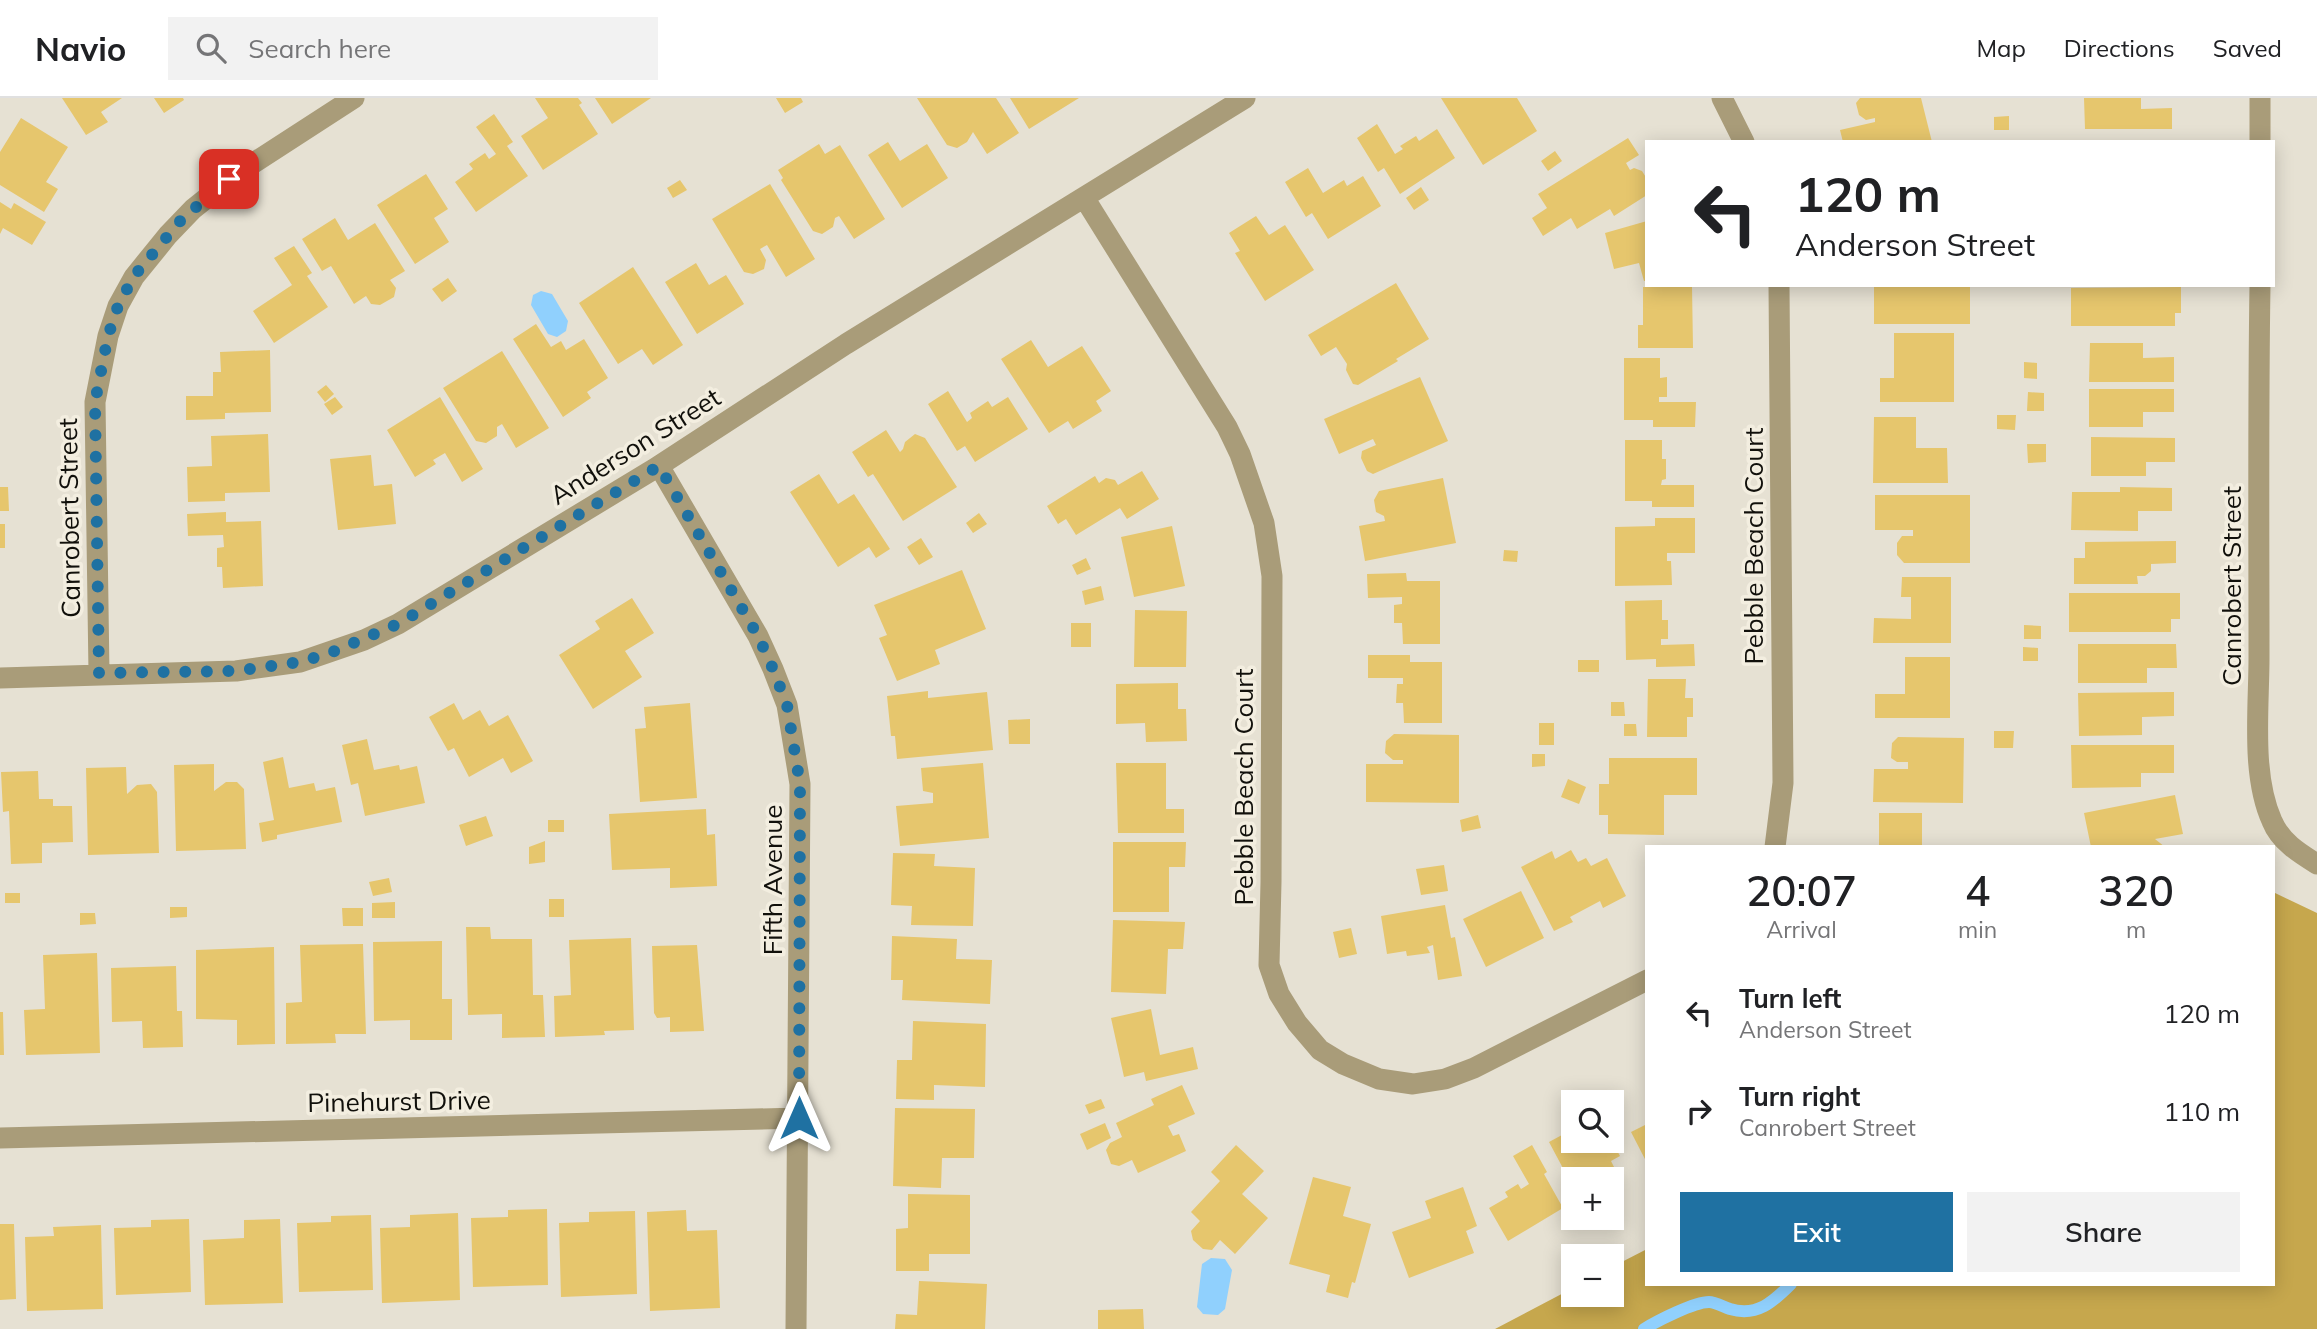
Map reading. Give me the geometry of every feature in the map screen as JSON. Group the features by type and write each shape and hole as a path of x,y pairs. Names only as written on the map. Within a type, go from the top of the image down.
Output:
{"street":[{"name":"Canrobert Street","path":"99,673 95,402 108,336 118,306 134,276 157,247 182,219 209,195 238,173 354,98"},
{"name":"Anderson Street","path":"0,678 236,671 300,662 330,653 398,624 659,466 846,344 1245,98"},
{"path":"1722,98 1743,140"},
{"path":"2260,98 2260,140"},
{"name":"Pebble Beach Court","path":"1085,199 1227,427 1244,463 1264,523 1272,576 1269,965 1279,993 1297,1024 1320,1050 1343,1065 1379,1079 1413,1084 1445,1079 1475,1068 1645,981"},
{"name":"Pebble Beach Court","path":"1775,845 1783,783 1779,287"},
{"name":"Canrobert Street","path":"2260,287 2259,733 2262,789 2271,820 2279,833 2288,844 2317,864"},
{"name":"Fifth Avenue","path":"659,466 758,636 787,705 794,737 800,784 796,1329"},
{"name":"Pinehurst Drive","path":"0,1138 799,1118"}],"shaded area":[{"path":"2275,893 2317,913 2317,1329 1495,1329 1561,1294 1561,1307 1624,1307 1624,1261 1645,1250 1645,1286 2275,1286"}],"water":[{"path":"541,291 552,294 568,321 566,331 557,337 548,334 531,305 533,295"},
{"path":"1211,1258 1225,1259 1232,1270 1225,1309 1218,1315 1203,1314 1197,1307 1202,1264"}],"building":[{"path":"62,98 122,98 101,112 108,122 86,135"},
{"path":"154,98 183,98 184,100 164,113"},
{"path":"535,98 578,98 582,103 579,105 598,134 543,170 521,136 548,118"},
{"path":"595,98 651,98 612,124"},
{"path":"776,98 801,98 803,102 785,113"},
{"path":"917,98 996,98 1019,133 987,154 973,132 967,142 957,148 947,145"},
{"path":"1010,98 1079,98 1029,129"},
{"path":"1441,98 1517,98 1537,131 1483,165"},
{"path":"1860,98 1921,98 1932,140 1842,140 1840,130 1875,122 1875,118 1866,120 1859,115 1856,103"},
{"path":"2084,98 2141,98 2141,109 2172,108 2172,129 2085,129"},
{"path":"494,114 513,142 507,146 528,176 476,212 455,182 473,169 469,164 485,153 489,159 496,154 476,127"},
{"path":"2009,116 2009,130 1994,130 1994,117"},
{"path":"21,118 68,147 46,182 58,189 44,212 0,185 0,152"},
{"path":"1377,124 1395,154 1403,149 1400,146 1416,136 1419,141 1437,129 1455,158 1400,194 1384,168 1378,172 1357,138"},
{"path":"1628,138 1639,155 1626,163 1630,170 1634,168 1642,171 1645,176 1645,196 1614,216 1610,209 1577,229 1571,218 1543,236 1532,218 1547,208 1538,194"},
{"path":"888,142 900,161 927,144 948,178 902,208 868,155"},
{"path":"819,144 825,154 840,145 885,219 854,239 839,216 835,218 833,227 822,234 813,231 781,180 783,178 778,170"},
{"path":"1555,151 1562,161 1548,171 1541,161"},
{"path":"1308,168 1323,193 1344,180 1347,186 1363,176 1381,206 1328,239 1312,213 1306,217 1285,182"},
{"path":"426,174 448,209 434,218 449,242 415,264 377,205"},
{"path":"680,180 687,190 673,198 667,188"},
{"path":"770,184 815,259 786,277 767,245 760,249 766,260 764,269 753,274 744,272 712,219"},
{"path":"1421,187 1429,200 1414,210 1406,198"},
{"path":"0,202 11,209 14,203 46,222 32,245 3,228 0,234"},
{"path":"1256,216 1269,235 1285,225 1314,270 1265,301 1235,253 1240,251 1229,233"},
{"path":"335,218 348,240 375,223 405,271 390,280 396,288 394,297 380,305 371,304 366,296 354,304 331,266 322,271 302,239"},
{"path":"1645,222 1645,281 1639,263 1614,269 1605,233"},
{"path":"294,246 312,273 307,276 328,307 274,343 253,311 292,285 274,258"},
{"path":"696,263 709,285 726,275 744,304 697,334 665,282"},
{"path":"633,267 683,345 653,365 642,349 618,364 579,303"},
{"path":"448,278 457,291 442,302 432,289"},
{"path":"1396,283 1429,339 1358,385 1353,384 1346,370 1347,364 1336,347 1321,356 1308,335"},
{"path":"1643,287 1692,287 1693,348 1638,348 1638,325 1643,325"},
{"path":"1874,287 1970,287 1970,324 1874,324"},
{"path":"2181,287 2181,313 2175,313 2175,326 2071,326 2071,288"},
{"path":"536,324 551,347 561,341 566,350 584,339 608,378 587,392 591,398 563,417 513,339"},
{"path":"1894,333 1954,333 1954,402 1880,402 1880,378 1894,378"},
{"path":"1031,340 1048,367 1082,346 1111,391 1096,401 1102,411 1073,429 1068,421 1049,433 1001,359"},
{"path":"2090,343 2143,343 2143,358 2174,357 2174,382 2089,382"},
{"path":"270,350 271,412 225,413 225,419 186,420 186,396 213,396 213,372 221,372 220,352"},
{"path":"502,351 549,428 516,448 502,424 497,427 497,436 486,443 476,441 443,388"},
{"path":"1624,358 1660,358 1660,378 1667,377 1667,397 1659,397 1659,402 1696,402 1695,427 1653,427 1653,420 1624,420"},
{"path":"2024,362 2037,363 2037,379 2024,378"},
{"path":"1420,377 1448,441 1373,474 1367,471 1361,458 1362,451 1376,445 1373,439 1339,454 1324,419"},
{"path":"326,385 334,394 325,402 317,392"},
{"path":"2089,389 2174,389 2174,412 2143,412 2143,427 2089,427"},
{"path":"948,391 967,422 972,418 970,413 988,401 992,407 1008,397 1028,429 975,462 965,446 957,451 928,404"},
{"path":"2028,392 2044,393 2044,411 2027,411"},
{"path":"335,397 343,407 332,415 324,404"},
{"path":"440,397 483,469 462,482 445,453 433,460 436,464 415,477 387,430"},
{"path":"1997,415 2016,415 2015,430 1997,429"},
{"path":"1874,417 1916,417 1916,448 1947,448 1948,483 1873,483"},
{"path":"886,430 900,452 905,442 915,434 925,438 957,487 903,521 873,474 868,477 852,452"},
{"path":"268,434 270,492 225,493 225,501 188,502 187,467 212,466 211,436"},
{"path":"2091,437 2175,438 2175,462 2146,462 2146,476 2091,476"},
{"path":"1625,440 1662,440 1666,479 1662,480 1661,485 1694,485 1694,507 1652,507 1652,501 1625,501"},
{"path":"2027,444 2046,444 2046,462 2028,463"},
{"path":"371,455 374,486 392,484 396,524 338,530 330,459"},
{"path":"1142,471 1159,499 1127,519 1120,508 1076,535 1066,519 1058,524 1047,506 1095,476 1099,483 1106,478 1115,480 1118,485"},
{"path":"819,474 838,504 854,494 890,549 876,558 869,547 838,567 790,492"},
{"path":"1443,478 1456,543 1365,561 1359,526 1385,521 1384,516 1376,512 1374,500 1379,491"},
{"path":"0,487 8,487 9,511 0,511"},
{"path":"2120,487 2172,488 2172,511 2138,511 2138,531 2071,530 2072,492 2120,492"},
{"path":"1875,495 1970,495 1970,563 1904,563 1897,555 1897,543 1902,536 1913,536 1913,530 1875,530"},
{"path":"226,512 226,522 261,521 263,586 223,588 222,567 217,567 217,548 224,547 223,535 188,536 187,514"},
{"path":"979,513 987,524 973,533 966,523"},
{"path":"1655,518 1695,518 1695,553 1667,553 1667,561 1671,561 1672,585 1615,586 1615,527 1655,526"},
{"path":"0,524 5,524 5,548 0,548"},
{"path":"1172,526 1185,586 1134,597 1121,537"},
{"path":"921,538 933,557 919,565 907,547"},
{"path":"2176,541 2176,563 2151,564 2151,571 2145,576 2137,576 2138,584 2074,584 2074,558 2085,558 2085,542"},
{"path":"1504,550 1518,551 1517,562 1503,561"},
{"path":"1086,558 1091,569 1077,575 1072,565"},
{"path":"962,570 986,629 935,650 940,664 897,681 879,638 887,635 874,605"},
{"path":"1406,573 1407,581 1440,581 1440,644 1403,644 1402,623 1394,623 1394,605 1402,604 1402,597 1368,598 1367,574"},
{"path":"1902,577 1951,577 1951,643 1873,643 1874,618 1911,619 1911,597 1901,597"},
{"path":"1101,586 1104,600 1085,605 1082,591"},
{"path":"2069,593 2180,593 2180,619 2171,619 2171,632 2069,632"},
{"path":"632,598 654,633 625,651 642,677 593,709 559,655 600,629 595,621"},
{"path":"1662,600 1662,620 1668,620 1668,639 1661,639 1661,645 1694,644 1695,666 1656,667 1656,659 1626,660 1625,601"},
{"path":"1135,610 1187,611 1186,667 1134,667"},
{"path":"1071,623 1091,623 1091,647 1071,647"},
{"path":"2024,625 2041,626 2041,639 2024,639"},
{"path":"2078,644 2176,644 2177,668 2147,668 2147,683 2078,683"},
{"path":"2023,647 2038,648 2038,661 2023,661"},
{"path":"1368,655 1410,655 1410,662 1442,662 1442,723 1404,723 1403,703 1396,703 1397,684 1403,684 1403,678 1368,678"},
{"path":"1905,657 1950,657 1950,718 1875,718 1875,694 1905,694"},
{"path":"1578,660 1599,660 1599,672 1578,672"},
{"path":"1648,679 1686,679 1685,698 1693,698 1693,717 1687,717 1687,737 1647,737"},
{"path":"1178,683 1178,709 1186,709 1187,741 1146,742 1145,723 1116,724 1116,684"},
{"path":"928,691 928,698 987,692 993,750 897,759 895,736 891,736 887,696"},
{"path":"2174,692 2174,716 2142,717 2142,735 2079,736 2078,693"},
{"path":"1611,702 1624,702 1625,716 1611,716"},
{"path":"454,703 463,720 480,710 489,726 508,715 533,761 511,773 503,758 469,777 454,748 448,751 429,717"},
{"path":"690,703 697,798 640,802 635,729 646,728 644,707"},
{"path":"1030,719 1030,744 1009,744 1008,720"},
{"path":"1539,723 1554,723 1554,745 1539,745"},
{"path":"1624,724 1636,724 1637,736 1624,736"},
{"path":"1994,731 2014,731 2013,748 1994,748"},
{"path":"1394,734 1459,735 1459,803 1366,802 1366,764 1403,764 1403,760 1393,760 1385,753 1386,741"},
{"path":"1898,737 1964,738 1963,803 1873,802 1874,769 1908,769 1908,762 1897,762 1891,758 1892,743"},
{"path":"367,739 374,770 399,765 400,770 417,766 425,803 365,816 358,783 351,785 342,745"},
{"path":"2071,745 2174,745 2174,773 2141,773 2141,787 2072,788"},
{"path":"1532,754 1545,754 1545,766 1532,767"},
{"path":"283,757 289,788 314,783 316,791 335,787 342,822 277,835 277,839 262,842 259,823 274,820 263,762"},
{"path":"1609,758 1697,758 1697,795 1664,795 1664,835 1608,834 1608,815 1599,815 1599,784 1609,784"},
{"path":"983,763 989,838 900,846 896,806 933,803 933,793 923,791 921,768"},
{"path":"1116,763 1166,763 1166,809 1184,809 1184,833 1118,833"},
{"path":"214,764 214,791 226,782 237,782 244,789 246,849 176,851 174,765"},
{"path":"126,767 127,794 137,785 151,784 157,792 159,853 88,855 86,768"},
{"path":"38,771 39,799 53,799 53,806 72,806 73,842 42,843 42,863 11,864 9,811 3,812 1,772"},
{"path":"1568,779 1586,787 1579,804 1561,797"},
{"path":"2175,795 2183,834 2155,839 2162,845 2091,845 2084,813"},
{"path":"706,809 707,835 715,834 717,886 670,888 670,868 612,870 609,814"},
{"path":"1879,813 1922,813 1922,845 1879,845"},
{"path":"1478,815 1481,828 1462,832 1460,820"},
{"path":"486,816 493,836 466,846 459,825"},
{"path":"548,820 564,820 564,832 548,832"},
{"path":"545,841 545,862 529,864 529,847"},
{"path":"1113,842 1186,842 1185,867 1169,867 1169,912 1113,912"},
{"path":"1571,850 1578,862 1586,858 1591,866 1607,858 1626,896 1603,908 1600,901 1570,917 1573,922 1554,931 1521,867 1552,851 1555,859"},
{"path":"893,853 935,854 934,866 975,868 973,926 911,925 912,906 891,905"},
{"path":"1444,865 1448,891 1421,895 1416,869"},
{"path":"389,878 392,892 373,896 369,882"},
{"path":"1521,891 1544,938 1486,967 1463,919"},
{"path":"5,893 20,893 20,903 5,903"},
{"path":"549,899 564,899 564,917 549,917"},
{"path":"395,902 395,918 372,918 372,903"},
{"path":"1445,905 1451,938 1455,937 1462,976 1438,980 1433,945 1427,947 1430,953 1407,956 1406,951 1387,954 1381,916"},
{"path":"170,907 187,907 187,917 170,918"},
{"path":"342,908 363,908 363,926 343,926"},
{"path":"80,913 95,913 96,924 80,925"},
{"path":"1113,920 1185,922 1183,949 1168,949 1166,994 1111,992"},
{"path":"466,927 490,927 491,939 532,939 533,995 543,995 545,1037 502,1038 502,1014 468,1015"},
{"path":"1351,928 1357,954 1339,958 1333,932"},
{"path":"892,936 957,939 956,959 992,960 990,1004 902,1000 903,980 891,980"},
{"path":"631,938 634,1030 604,1031 605,1035 555,1037 554,996 571,995 569,940"},
{"path":"442,941 442,999 452,999 452,1040 410,1040 410,1020 374,1021 373,942"},
{"path":"363,944 366,1034 335,1034 336,1043 286,1044 286,1003 302,1002 300,945"},
{"path":"697,945 704,1031 670,1032 670,1017 657,1018 654,1013 652,946"},
{"path":"274,947 275,1044 237,1045 237,1020 196,1019 196,950"},
{"path":"97,953 100,1053 26,1055 24,1010 45,1009 43,955"},
{"path":"176,966 177,1011 182,1011 183,1047 143,1048 142,1021 112,1022 111,968"},
{"path":"1151,1009 1160,1055 1193,1047 1198,1069 1146,1081 1144,1072 1124,1077 1111,1018"},
{"path":"0,1012 3,1012 4,1055 0,1055"},
{"path":"913,1021 986,1024 985,1087 934,1085 934,1100 896,1099 897,1060 912,1060"},
{"path":"1182,1085 1195,1114 1168,1126 1173,1136 1179,1134 1186,1151 1138,1173 1132,1160 1119,1166 1111,1164 1106,1150 1110,1143 1122,1137 1116,1123 1154,1105 1151,1099"},
{"path":"1101,1099 1105,1108 1089,1114 1085,1105"},
{"path":"895,1108 975,1109 974,1158 942,1158 941,1188 893,1186"},
{"path":"1105,1123 1111,1138 1087,1150 1080,1134"},
{"path":"1645,1125 1645,1159 1631,1132"},
{"path":"1561,1136 1561,1153 1618,1153 1620,1156 1611,1161 1614,1167 1562,1167 1549,1142"},
{"path":"1236,1145 1264,1171 1242,1194 1268,1218 1235,1254 1220,1240 1212,1250 1203,1249 1193,1240 1191,1231 1200,1221 1191,1212 1220,1181 1211,1172"},
{"path":"1532,1145 1547,1172 1544,1174 1561,1209 1508,1241 1489,1208 1508,1197 1505,1192 1518,1184 1521,1189 1529,1184 1513,1156"},
{"path":"1313,1177 1351,1187 1343,1216 1371,1224 1355,1283 1352,1282 1348,1298 1326,1292 1330,1275 1289,1264"},
{"path":"1463,1187 1477,1226 1466,1231 1474,1253 1409,1278 1392,1232 1431,1218 1425,1201"},
{"path":"908,1194 970,1195 970,1254 929,1254 929,1271 896,1271 896,1229 908,1228"},
{"path":"547,1209 548,1285 473,1287 471,1218 508,1217 508,1210"},
{"path":"686,1210 687,1231 717,1230 720,1308 650,1311 647,1212"},
{"path":"635,1211 637,1294 561,1297 559,1223 589,1222 589,1212"},
{"path":"458,1213 460,1300 382,1303 380,1228 410,1227 410,1215"},
{"path":"371,1215 373,1290 299,1292 297,1223 331,1222 331,1216"},
{"path":"189,1219 191,1292 116,1295 114,1228 151,1227 151,1220"},
{"path":"280,1219 283,1303 205,1305 203,1240 244,1238 244,1220"},
{"path":"0,1224 14,1224 16,1299 0,1300"},
{"path":"101,1225 103,1309 27,1311 25,1237 54,1236 53,1227"},
{"path":"919,1281 987,1284 985,1329 895,1329 896,1314 917,1315"},
{"path":"1143,1309 1144,1329 1098,1329 1098,1310"}],"waterway":[{"path":"1644,1329 1676,1312 1702,1303 1711,1302 1740,1311 1756,1309 1771,1302 1789,1286"}],"route":[{"path":"229,179 182,219 134,276 118,306 108,336 95,402 99,673 236,671 300,662 330,653 398,624 659,466 758,636 787,705 794,737 800,784 799,1118"}]}
